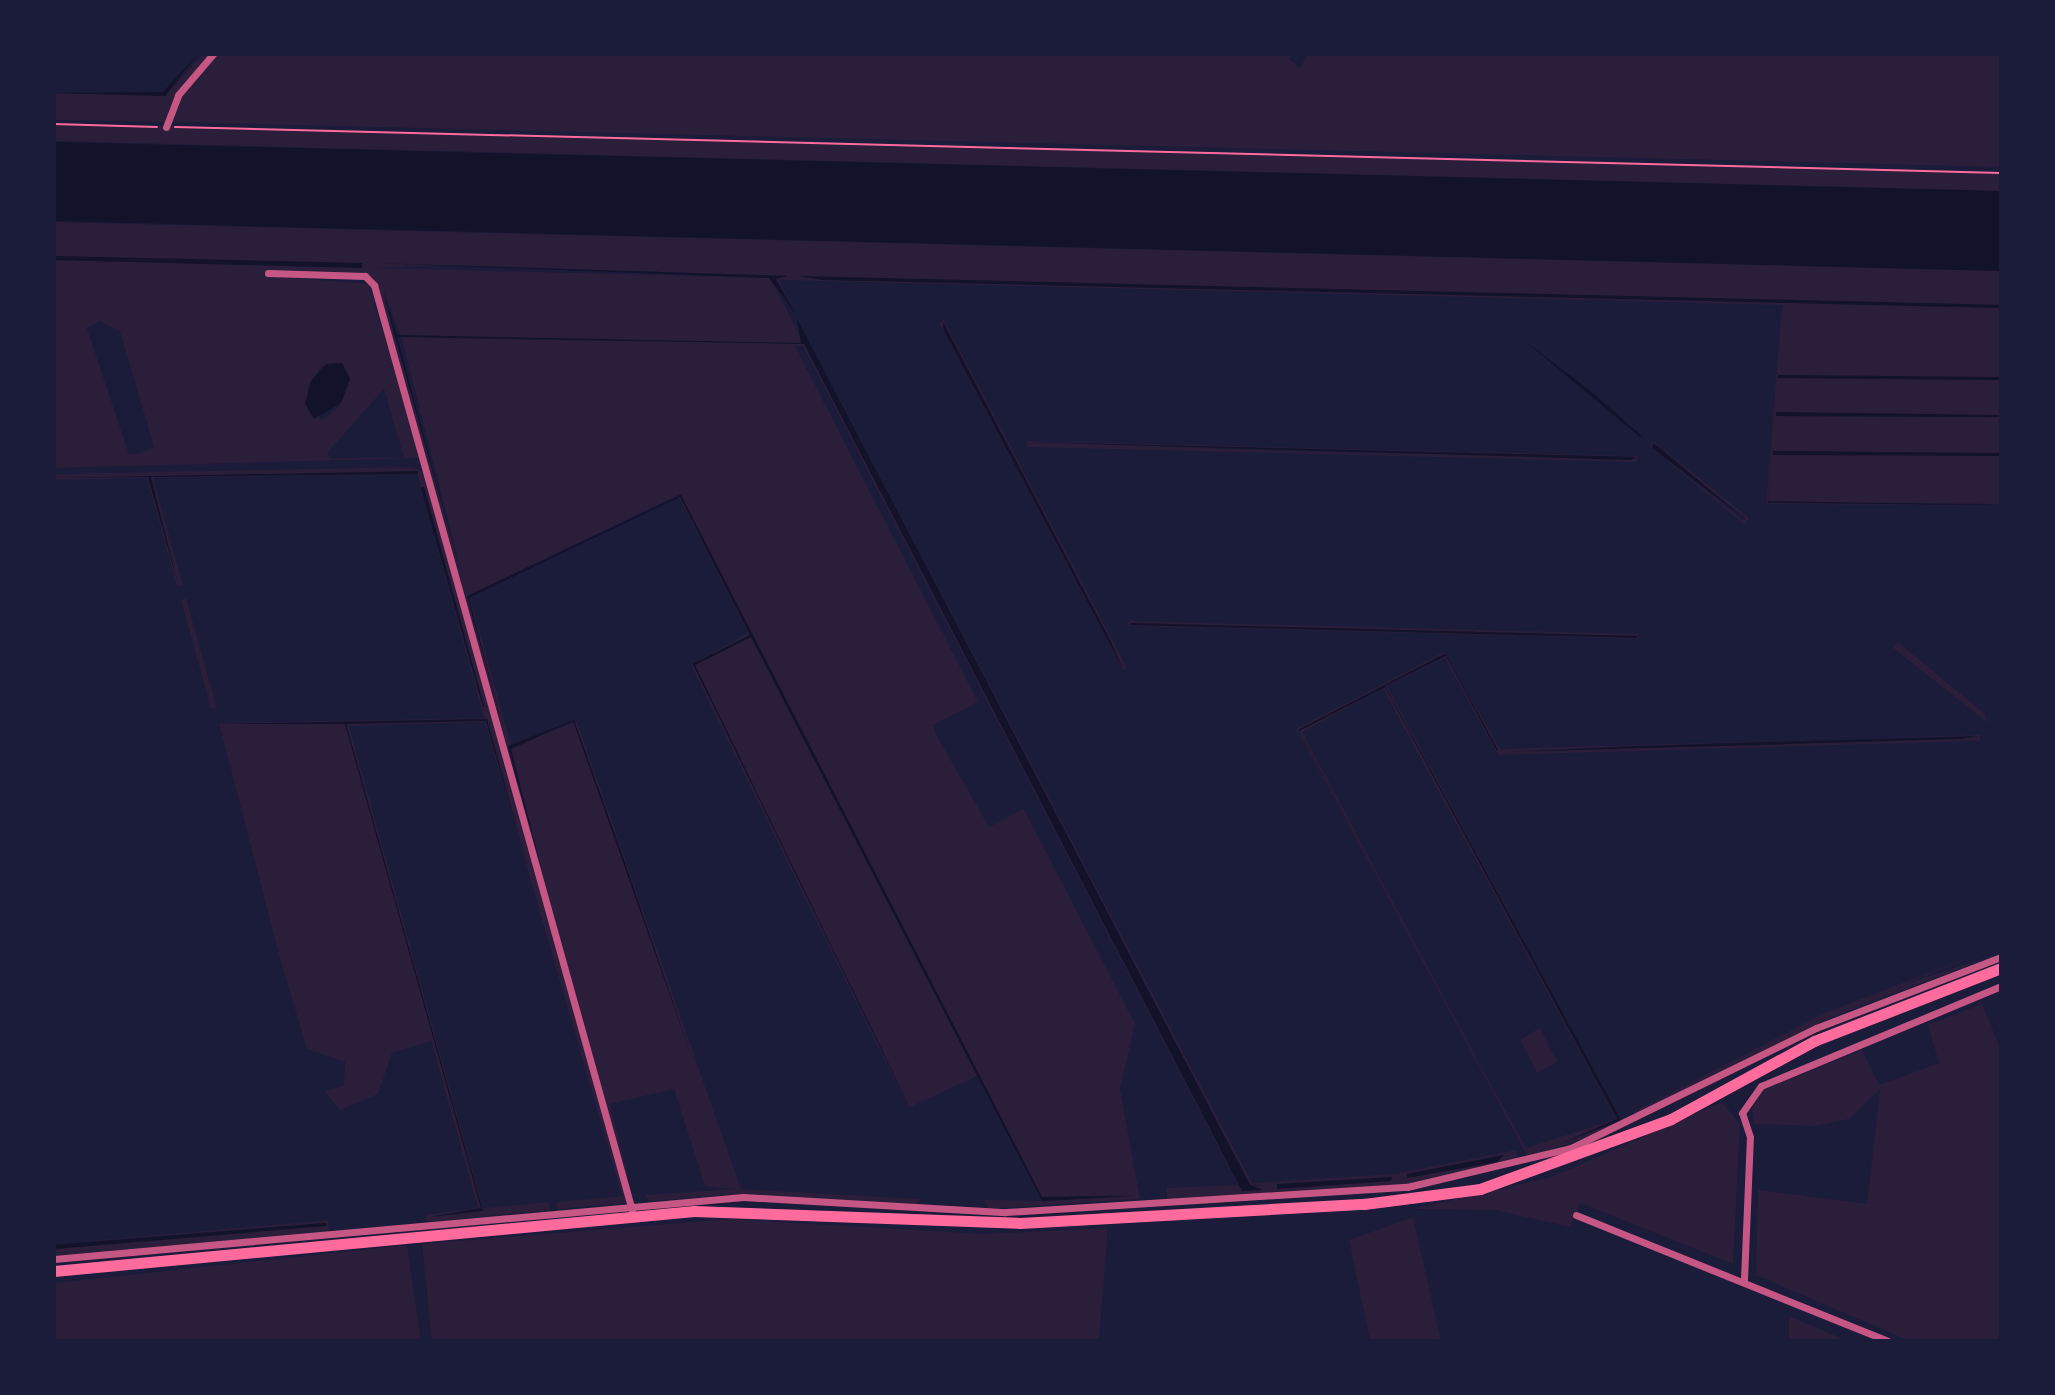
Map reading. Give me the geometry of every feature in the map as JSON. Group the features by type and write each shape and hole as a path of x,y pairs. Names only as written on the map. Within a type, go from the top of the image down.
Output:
{"main road":[{"path":"54,1271 632,1211 757,1211 1020,1223 1364,1204 1480,1189 1671,1119 1814,1041 2001,968"}],"street":[{"path":"166,127 178,95 213,54"},
{"path":"268,273 365,276 374,285 632,1211"},
{"path":"54,1259 632,1211 743,1197 1006,1212 1349,1193 1466,1178 1633,1123 1816,1028 2001,957"},
{"path":"1744,1279 1750,1137 1744,1109 1764,1082 1801,1064 2001,986"},
{"path":"1576,1215 1744,1279 1888,1341"}],"path":[{"path":"54,124 2001,173"}],"shaded area":[{"path":"198,54 165,96 54,93 163,92"},
{"path":"203,54 211,54 179,92 165,122 54,120 54,93 165,96"},
{"path":"217,54 1295,54 1289,58 1299,68 1309,54 2001,54 2001,167 173,122 177,101"},
{"path":"54,123 2001,172 2001,191 54,141"},
{"path":"54,142 2001,191 2001,271 54,221"},
{"path":"54,222 2001,271 2001,305 798,278 2001,308 2001,377 1777,377 2001,380 2001,415 1776,416 2001,417 2001,453 1773,454 2001,456 2001,504 1767,502 2001,506 1766,504 1782,305 779,280 795,313 776,279 787,276 446,265 375,268 770,278 1242,1190 1263,1184 1250,1185 797,319 1252,1183 1394,1174 1516,1150 1518,1158 1527,1155 1296,729 1444,652 1500,749 1980,735 1980,741 1498,755 1445,658 1387,686 1619,1118 1629,1121 1531,1157 1405,1184 1167,1200 1167,1188 1238,1185 803,346 795,346 978,702 933,725 937,736 989,827 1024,809 1135,1024 1120,1089 1140,1199 988,1209 985,1200 1043,1201 1134,1195 1042,1197 680,494 467,596 680,497 750,635 693,664 759,800 695,665 751,637 977,1076 910,1107 789,861 908,1108 691,665 748,633 679,498 470,597 511,744 577,722 741,1189 921,1199 916,1205 731,1195 649,1201 645,1195 736,1189 705,1186 674,1089 610,1104 632,1196 372,278 270,276 369,284 420,458 54,468 54,260 362,267 54,256","holes":["384,292 401,336 464,582 394,334","100,321 120,331 154,447 129,454 87,328","339,362 348,385 339,407 321,420 307,390 320,368","384,389 404,458 330,458 327,453","1383,688 1616,1119 1526,1148 1302,732","1978,737 1765,745 1512,751 1845,739"]},
{"path":"54,256 362,263 362,268 54,260"},
{"path":"375,263 788,276 776,279 795,313 769,278"},
{"path":"798,276 2001,305 2001,308 824,280"},
{"path":"383,292 397,335 801,343 797,319 1250,1185 1263,1190 1242,1191 804,344 397,337 463,582"},
{"path":"944,320 1127,668 1123,671 939,323","holes":["943,322 1123,669 944,331"]},
{"path":"943,322 1110,640 1123,669 944,331"},
{"path":"1526,342 1588,389 1642,436 1640,437"},
{"path":"342,363 350,379 341,403 314,419 305,404 311,381 326,364"},
{"path":"1778,375 2001,377 2001,380 1777,378"},
{"path":"1776,412 2001,415 2001,417 1776,416"},
{"path":"1026,441 1638,456 1637,462 1027,447","holes":["1029,442 1635,457 1283,451"]},
{"path":"1653,441 1749,518 1744,524 1650,447","holes":["1652,444 1745,518 1744,521 1652,448"]},
{"path":"1028,442 1389,451 1635,457 1631,460"},
{"path":"1654,443 1709,489 1746,519 1652,448"},
{"path":"1773,451 2001,453 2001,456 1773,455"},
{"path":"413,467 424,473 628,1203 557,1209 556,1202 622,1196 485,722 349,726 483,1208 549,1202 550,1210 427,1222 425,1215 478,1208 431,1041 392,1053 378,1094 340,1110 325,1092 344,1085 345,1062 307,1049 281,962 219,723 484,718 417,474 153,478 183,585 177,586 147,478 54,480 54,474","holes":["424,487 483,707 421,488","345,723 346,723 464,1149"]},
{"path":"418,471 418,474 151,477 178,584 148,477 54,478"},
{"path":"424,487 484,706 483,707 421,488"},
{"path":"681,495 1042,1197 1134,1196 1042,1201 751,637 695,665 911,1110 693,664 750,635 680,497 469,598 504,732 467,596"},
{"path":"1768,501 2001,505 1768,503"},
{"path":"186,598 217,708 211,709 181,600"},
{"path":"1129,621 1638,634 1639,639 1129,626","holes":["1131,623 1636,636 1600,637"]},
{"path":"1130,625 1637,636 1637,638"},
{"path":"1898,642 1985,714 1988,723 1893,648"},
{"path":"1446,655 1498,750 1497,751 1446,656 1385,686 1621,1120 1555,1146 1617,1119 1385,687 1299,731 1523,1148 1298,730"},
{"path":"487,719 530,876 486,721 346,724 483,1211 430,1217 481,1208 345,724 220,724"},
{"path":"574,720 695,1066 573,721 511,749 544,879 508,746"},
{"path":"1978,736 1960,739 1511,752 1636,746"},
{"path":"2001,945 1905,984 2001,953 1832,1017 1635,1115 1633,1112 1825,1013"},
{"path":"1982,1004 2001,1050 2001,1341 1910,1341 1756,1275 1758,1190 1867,1204 1880,1089 1849,1119 1815,1126 1754,1124 1752,1108 1763,1090 1862,1050 1879,1085 1939,1063 1928,1025"},
{"path":"1540,1028 1557,1062 1537,1073 1520,1040"},
{"path":"1722,1102 1740,1124 1733,1264 1580,1203 1570,1227 1495,1210 1413,1209 1552,1177"},
{"path":"1504,1155 1497,1162 1407,1178 1407,1174"},
{"path":"1392,1177 1391,1181 1277,1189 1277,1184"},
{"path":"1413,1217 1441,1341 1370,1341 1349,1240"},
{"path":"730,1219 984,1234 1108,1228 1099,1341 432,1341 422,1244"},
{"path":"328,1220 329,1232 54,1256 54,1249 326,1223 54,1244"},
{"path":"326,1223 326,1226 54,1249 54,1245"},
{"path":"407,1245 421,1341 54,1341 54,1283"},
{"path":"1789,1316 1848,1341 1789,1341"}]}
